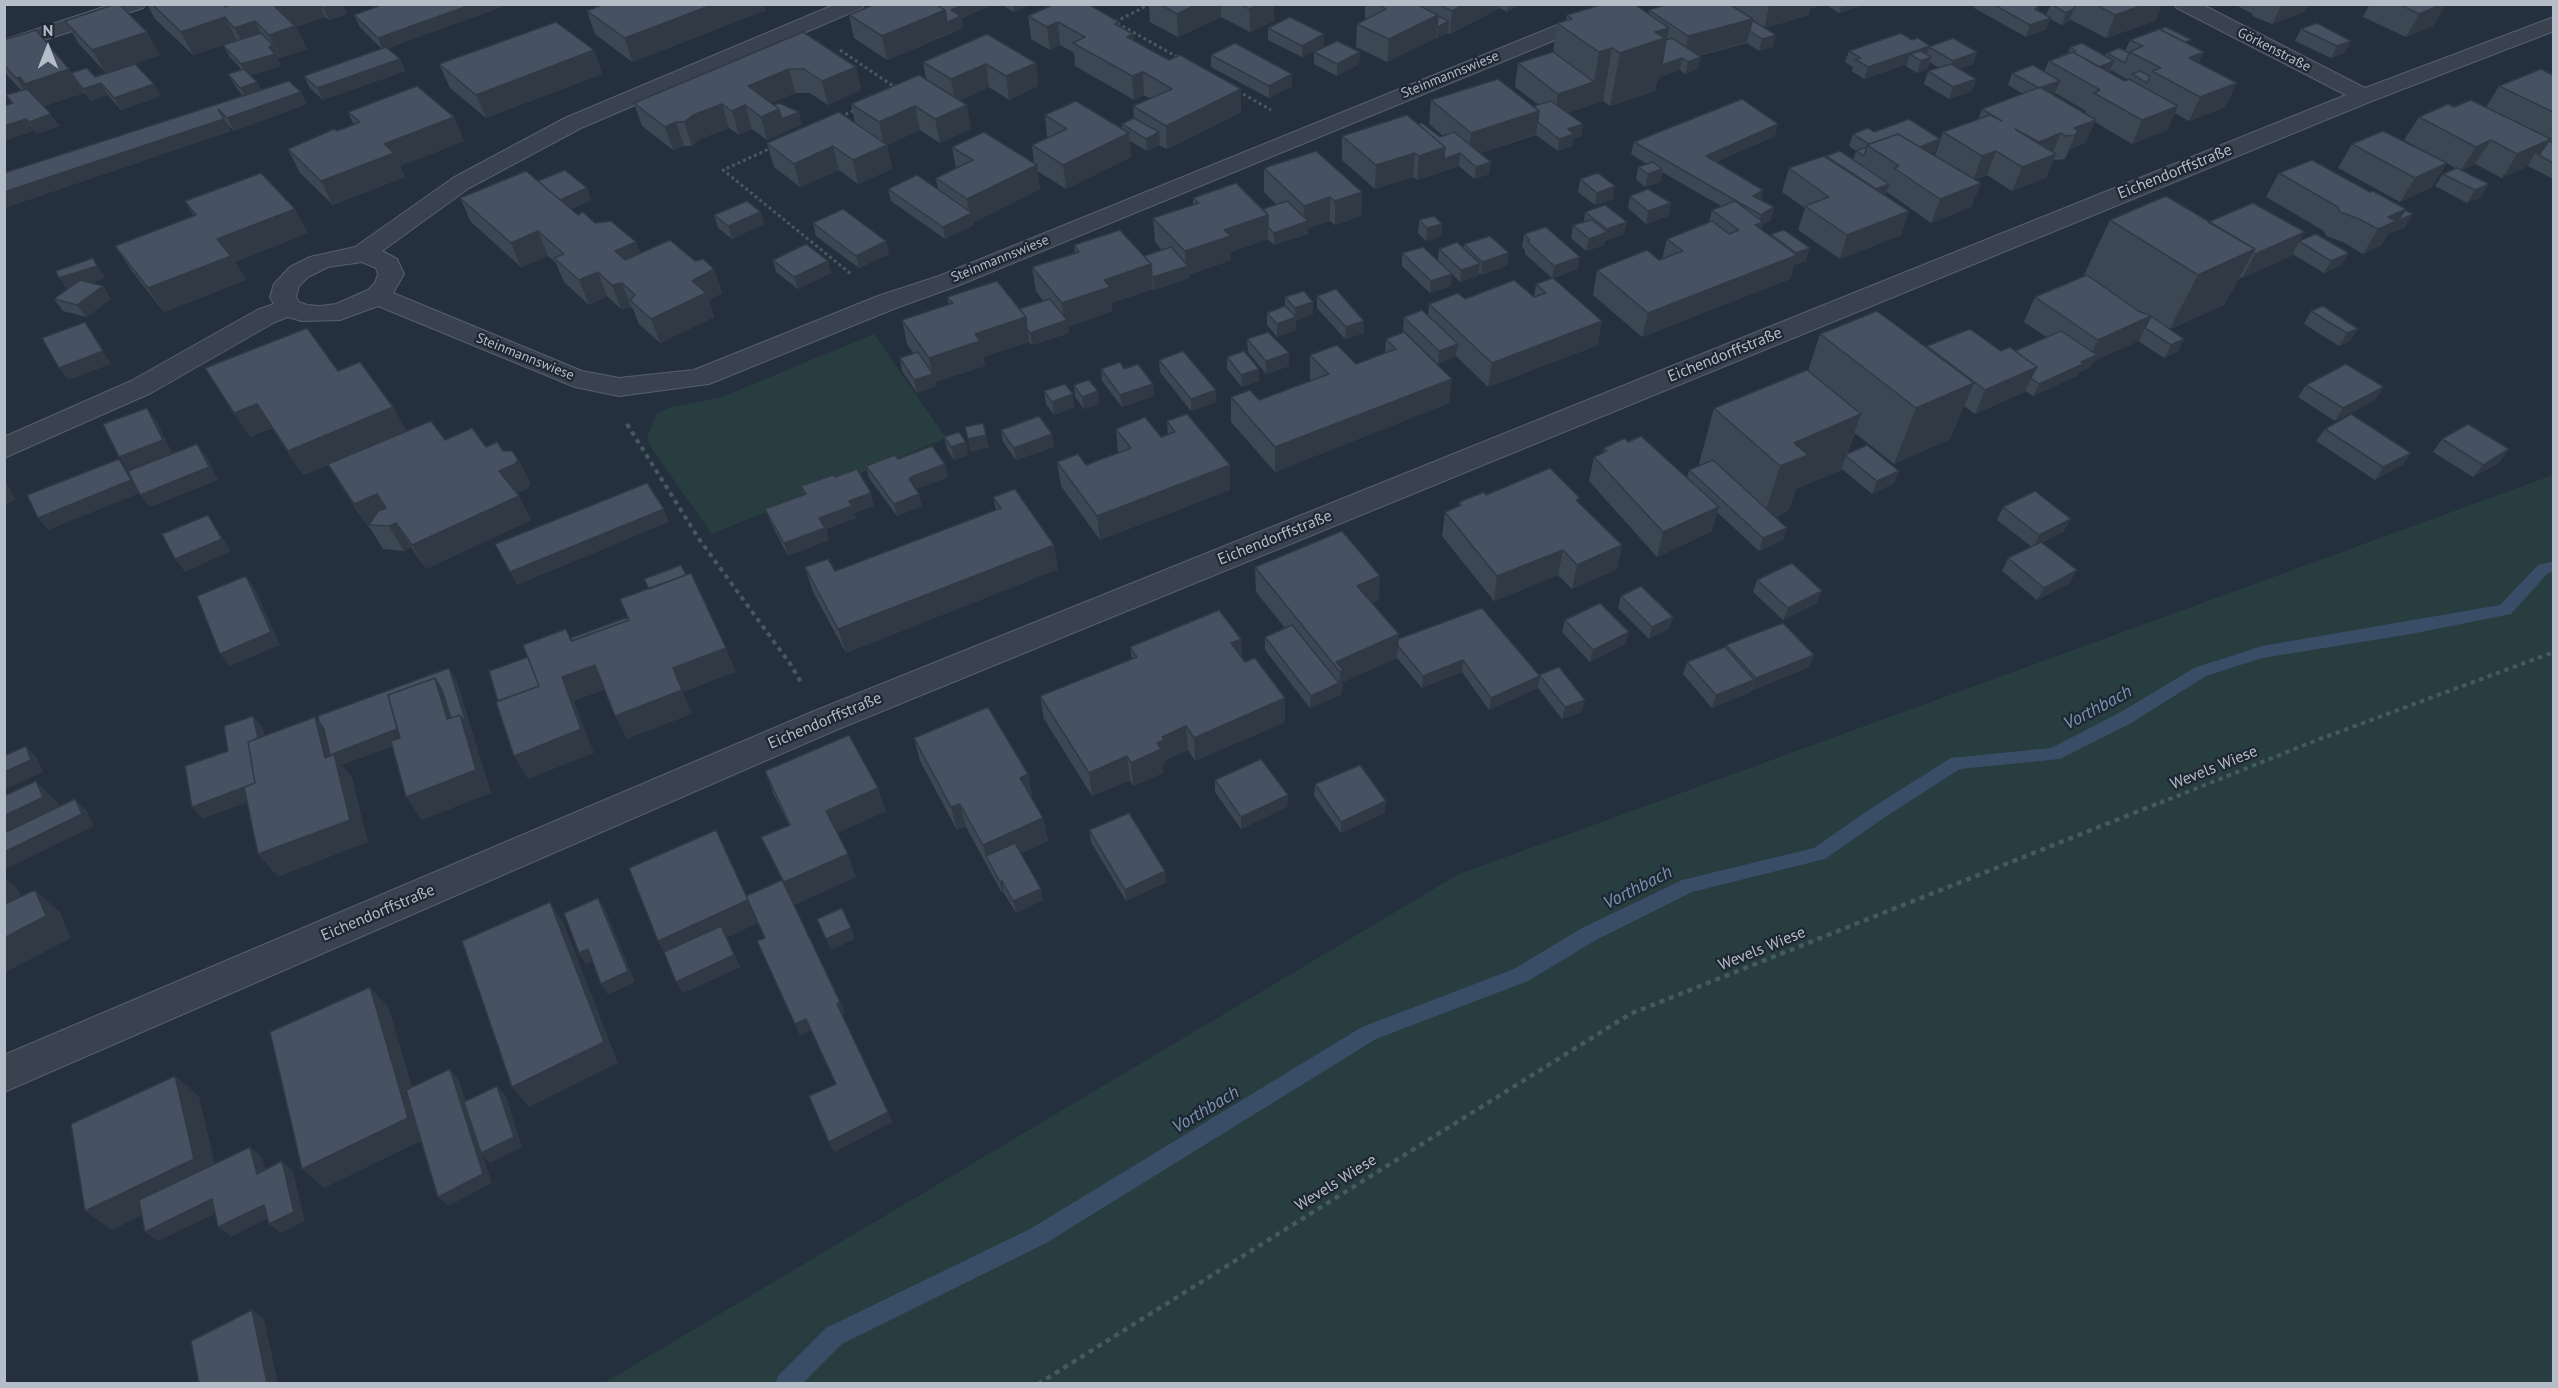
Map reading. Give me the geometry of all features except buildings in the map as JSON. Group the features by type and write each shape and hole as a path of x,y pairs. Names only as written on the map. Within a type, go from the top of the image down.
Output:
{"street":[{"path":"4,47 136,4"},
{"path":"362,254 461,183 573,123 855,4"},
{"name":"Steinmannswiese","path":"376,296 575,378 619,387 699,378 886,302 948,281 1599,15 1613,4"},
{"name":"Görkenstraße","path":"2184,4 2364,96"},
{"name":"Eichendorffstraße","path":"4,1074 824,721 2364,96 2553,23"},
{"path":"362,254 378,258 388,264 391,274 387,285 376,296 340,312 320,314 302,313 289,307 283,297 287,284 299,272 319,261 362,254"},
{"path":"4,449 141,387 266,316 289,307"}],"path":[{"path":"1150,4 1115,22 1187,63"},
{"path":"804,25 899,90 889,95"},
{"path":"1228,86 1311,132"},
{"path":"837,118 858,109"},
{"path":"774,146 723,170 886,302"},
{"path":"619,387 628,428 699,539 791,665 824,721"},
{"name":"Wevels Wiese","path":"1038,1383 1630,1014 2312,742 2553,652"}],"green space":[{"path":"874,334 946,438 712,534 652,449 647,437 657,414 668,408 722,397"},
{"path":"2553,475 2553,1383 604,1383 1459,874"}],"waterway":[{"name":"Vorthbach","path":"786,1384 834,1336 1038,1236 1369,1033 1521,975 1589,934 1688,885 1819,854 1879,812 1957,763 2054,754 2127,717 2200,672 2262,652 2505,610 2543,569 2554,566"}]}
